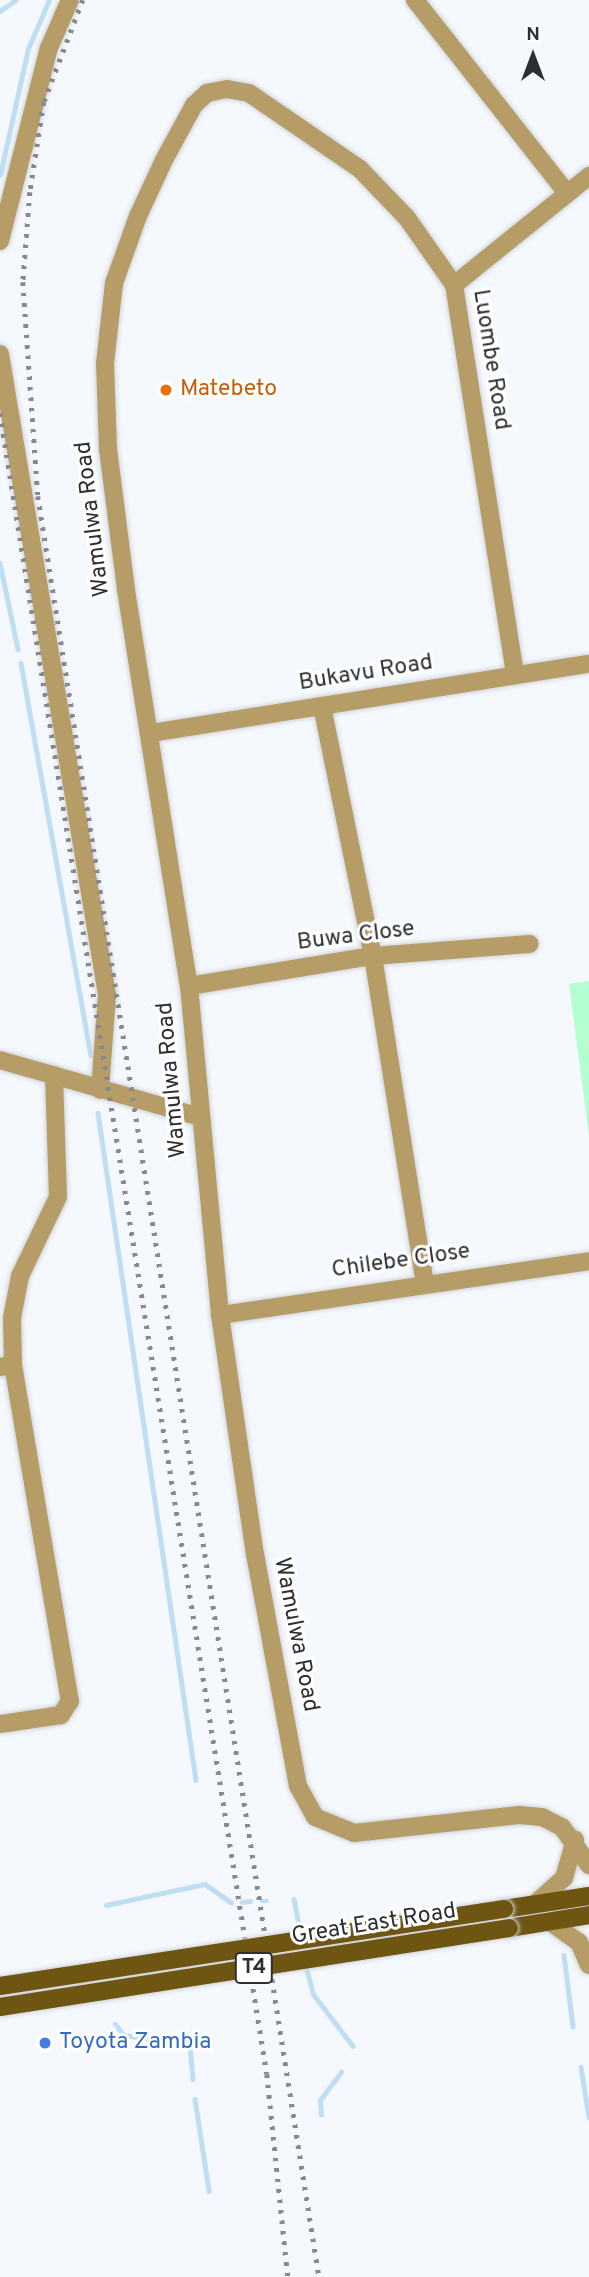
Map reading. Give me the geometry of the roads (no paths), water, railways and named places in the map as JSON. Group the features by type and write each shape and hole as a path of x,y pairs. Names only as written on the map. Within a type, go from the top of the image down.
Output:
{"main road":[{"name":"Great East Road","path":"0,1986 589,1896"},
{"name":"Great East Road","path":"0,2007 589,1915"}],"street":[{"path":"0,240 49,48 70,0"},
{"path":"415,0 567,193"},
{"name":"Luombe Road","path":"215,90 249,93 360,169 407,218 454,285 514,674"},
{"name":"Wamulwa Road","path":"215,90 194,105 153,183 114,283 107,323 108,449 126,590 151,733 189,986 220,1315 255,1554 298,1786 315,1817 354,1833 532,1816 552,1820 575,1840 589,1865"},
{"path":"454,285 589,176"},
{"path":"0,354 107,995 100,1090"},
{"name":"Bukavu Road","path":"151,733 589,664"},
{"path":"321,706 373,956 425,1283"},
{"name":"Buwa Close","path":"189,986 373,956 530,944"},
{"path":"0,1060 200,1117"},
{"path":"0,1724 61,1715 70,1701 7,1366 14,1296 58,1197 54,1075"},
{"name":"Chilebe Close","path":"220,1315 589,1261"},
{"path":"535,1904 564,1878 575,1840"},
{"path":"550,1922 579,1942 589,1965"}],"waterway":[{"path":"0,11 16,0"},
{"path":"0,175 28,49 49,0"},
{"path":"0,563 18,649"},
{"path":"21,663 91,1055"},
{"path":"98,1113 196,1780"},
{"path":"106,1905 205,1884 231,1902"},
{"path":"294,1899 301,1936"},
{"path":"242,1902 250,1901"},
{"path":"262,1901 267,1901"},
{"path":"564,1955 573,2026"},
{"path":"306,1966 314,1995 353,2046"},
{"path":"115,2024 124,2035 190,2045 193,2079"},
{"path":"581,2067 589,2117"},
{"path":"321,2115 320,2100 341,2072"},
{"path":"195,2099 209,2191"}],"railway":[{"path":"83,0 44,102 30,192 23,282 38,496 319,2277"},
{"path":"0,413 267,2074 288,2277"}],"place":[{"name":"Matebeto","path":"166,390"},
{"name":"Toyota Zambia","path":"45,2043"}]}
